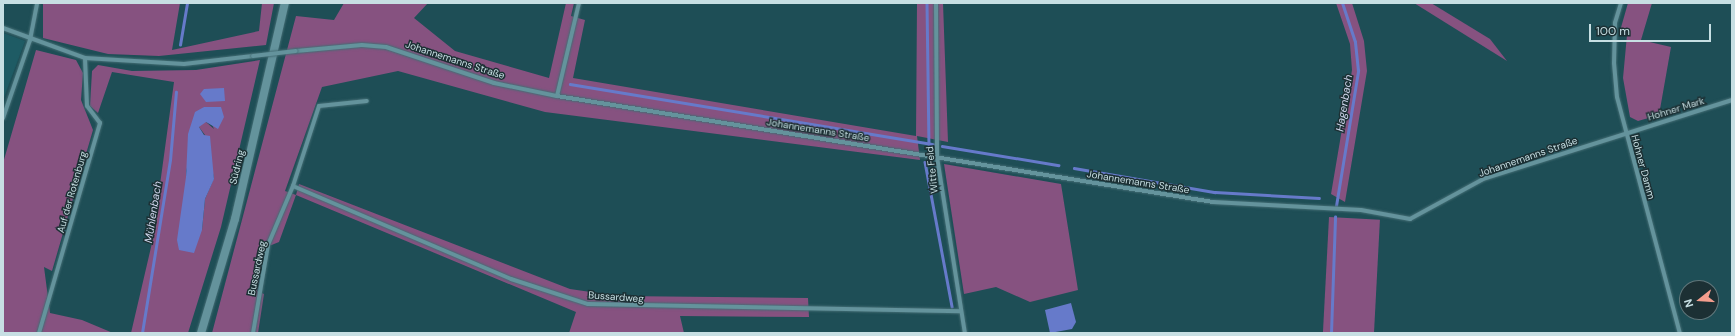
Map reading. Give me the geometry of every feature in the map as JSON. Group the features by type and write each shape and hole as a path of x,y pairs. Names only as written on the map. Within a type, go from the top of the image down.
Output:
{"main road":[{"name":"Südring","path":"201,333 235,219 285,3"}],"street":[{"path":"3,118 30,40 37,3"},
{"path":"557,96 579,3"},
{"name":"Witte Feld","path":"936,3 937,157 965,333"},
{"name":"Hohner Damm","path":"1621,3 1615,23 1614,63 1625,134 1680,333"},
{"name":"Johannemanns Straße","path":"3,28 30,40 85,58 184,64 362,44 386,47 442,63 494,83 557,96 1213,202 1361,210 1410,219 1483,179 1625,134"},
{"name":"Auf der Rotenburg","path":"39,333 100,123 87,106 85,58"},
{"name":"Bussardweg","path":"253,333 268,246 293,186 319,106 367,100"},
{"name":"Hohner Mark","path":"1625,134 1732,100"},
{"name":"Bussardweg","path":"293,186 511,280 588,304 961,311"}],"shaded area":[{"path":"43,3 180,3 172,50 259,31 262,3 274,3 266,45 159,56 108,54 43,38"},
{"path":"344,3 428,3 414,18 455,51 549,78 566,3 574,3 571,16 585,20 573,78 916,136 917,3 943,3 948,142 917,136 920,160 545,112 398,71 322,87 285,191 296,195 279,242 264,248 257,291 264,294 258,333 212,333 296,16 334,20"},
{"path":"1336,3 1352,3 1364,41 1367,71 1345,202 1331,194 1352,70 1350,44"},
{"path":"1414,3 1431,3 1490,39 1507,61"},
{"path":"1628,3 1652,3 1641,40 1671,47 1659,115 1638,121 1630,117 1623,78 1627,35 1620,31"},
{"path":"3,33 25,41 3,100"},
{"path":"36,50 76,60 83,73 81,100 93,130 52,271 44,267 50,313 82,320 113,333 3,333 3,163"},
{"path":"260,60 221,227 188,333 131,333 152,243 174,82 112,72 98,113 90,106 92,71 98,65 132,71 196,70","holes":["204,107 214,129 206,122 201,122 199,127 205,135 214,178 205,199 202,230 186,183 186,171"]},
{"path":"944,164 1061,184 1078,290 1030,302 996,287 964,294"},
{"path":"299,184 570,289 618,296 808,298 809,317 680,316 684,333 569,333 576,312 296,195"},
{"path":"1329,217 1380,220 1374,333 1323,333"}],"water":[{"path":"224,88 225,101 206,102 200,94 204,89"},
{"path":"204,107 221,107 224,117 218,129 206,122 199,127 204,135 210,136 214,179 205,199 202,230 194,253 179,250 177,240 186,177 188,134 195,112"},
{"path":"1071,303 1076,322 1072,329 1050,333 1045,310"}],"waterway":[{"name":"Mühlenbach","path":"180,45 187,3"},
{"path":"927,3 929,144"},
{"name":"Hagenbach","path":"1336,206 1358,71 1355,42 1342,3"},
{"path":"570,84 933,144"},
{"name":"Mühlenbach","path":"142,333 170,160 176,92"},
{"path":"942,146 1058,165"},
{"path":"925,162 952,306"},
{"path":"1074,168 1215,192 1319,198"},
{"name":"Hagenbach","path":"1331,333 1335,217"}]}
